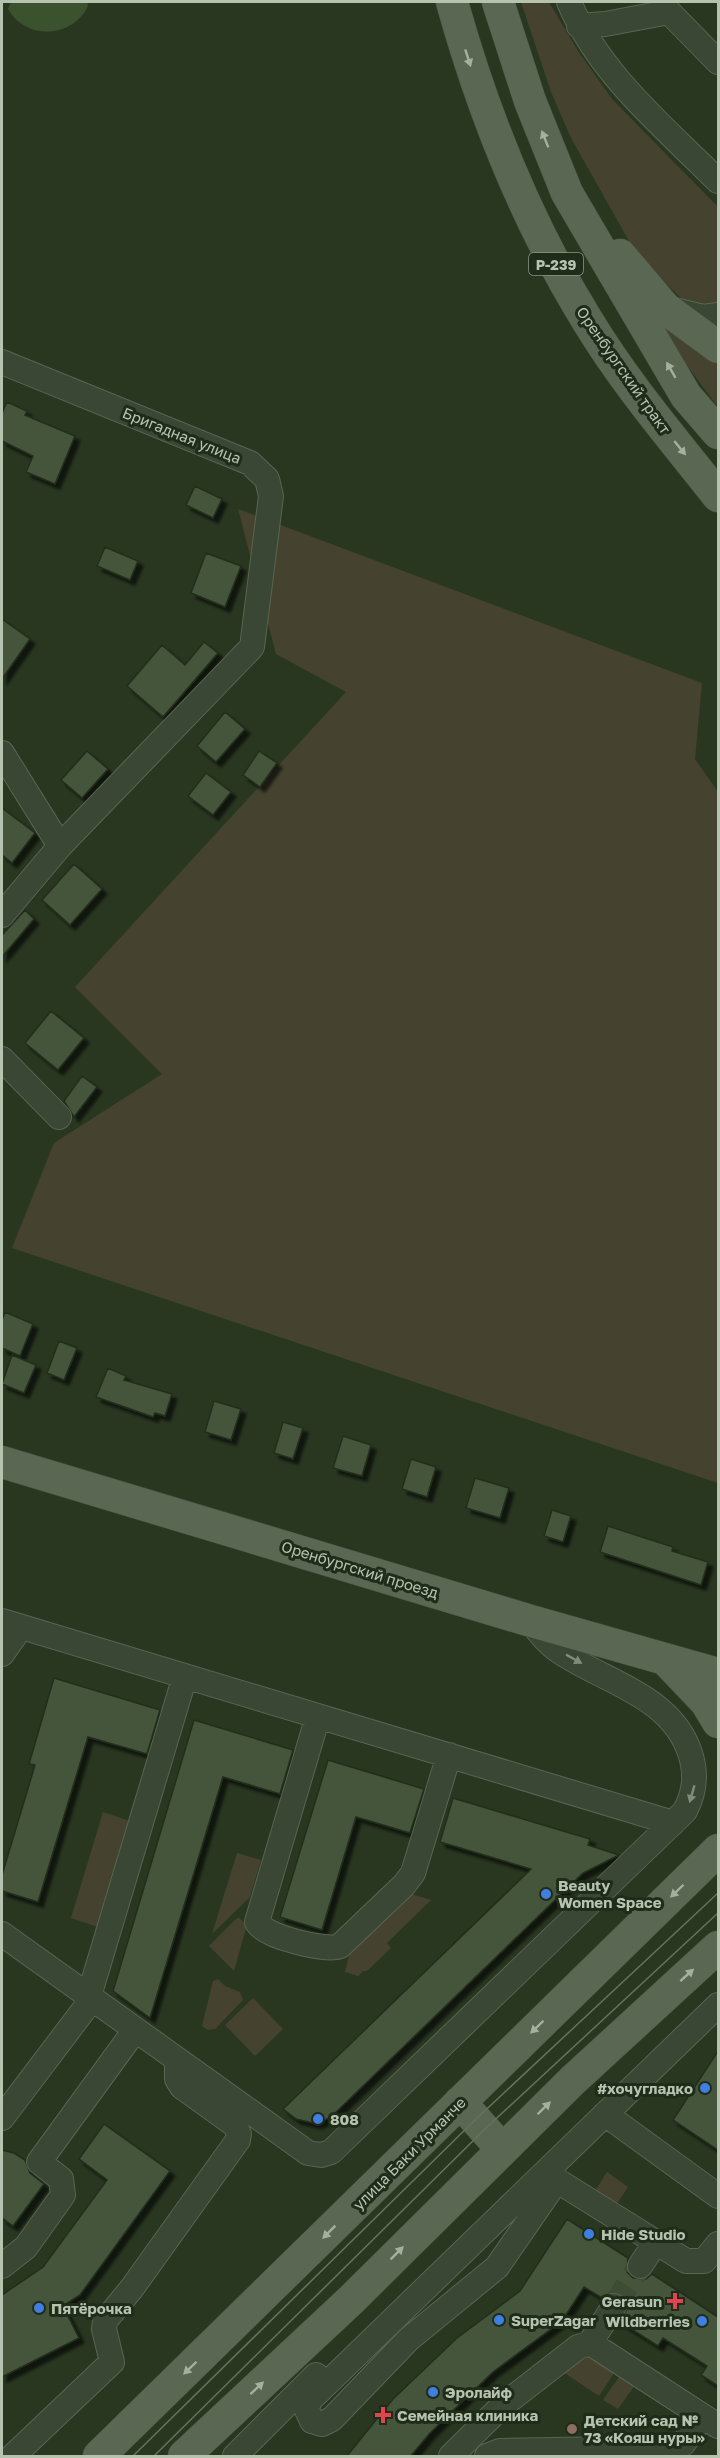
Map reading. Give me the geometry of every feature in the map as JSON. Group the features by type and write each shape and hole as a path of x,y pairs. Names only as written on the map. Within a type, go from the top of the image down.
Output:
{"main road":[{"name":"Оренбургский тракт","path":"452,2 467,57 499,147 534,225 587,320 641,399 718,496"},
{"name":"Р-239","path":"498,2 530,101 567,193 686,396 718,433"},
{"path":"567,193 665,308 718,347"},
{"name":"Оренбургский проезд","path":"2,1462 531,1621 718,1674"},
{"path":"664,1658 706,1702 718,1722"},
{"path":"713,1855 718,1829"},
{"name":"улица Баки Урманче","path":"99,2457 713,1855"},
{"path":"183,2457 351,2300 501,2148 718,1947"},
{"path":"460,2102 501,2148"}],"street":[{"path":"570,2 579,26 632,95 718,182"},
{"path":"579,26 605,24 669,12 718,62"},
{"path":"665,308 703,318 718,315"},
{"name":"Бригадная улица","path":"3,366 250,463 267,479 271,496 252,647 60,846"},
{"path":"2,753 60,846 2,915"},
{"path":"2,1059 59,1117"},
{"path":"2,1934 308,2154 321,2155 331,2152 685,1811 694,1784 694,1766 688,1748 678,1730 644,1697 560,1652 540,1635 531,1621"},
{"path":"2,1654 11,1624 673,1822"},
{"path":"2,2118 91,1998 185,1676"},
{"path":"318,1716 257,1918 258,1925 263,1931 283,1937 324,1949 337,1948 404,1885 414,1869 449,1755"},
{"path":"551,2176 497,2267 420,2329 332,2420 322,2424 312,2421 307,2413 308,2403 551,2176 605,2114 718,2005"},
{"path":"2,2266 26,2247 63,2195 61,2179 37,2164 135,2030"},
{"path":"13,2457 112,2362 104,2329 105,2320 132,2288 238,2140 239,2133 235,2125 182,2087 177,2079 177,2060"},
{"path":"605,2114 718,2196"},
{"path":"551,2176 686,2261 697,2263 707,2259 718,2244"},
{"path":"640,2266 656,2242"},
{"path":"452,2457 511,2398 578,2347 590,2343 614,2306"},
{"path":"487,2457 500,2451 627,2453 677,2448 711,2421 590,2343"},
{"path":"237,2456 329,2362 340,2356 357,2355"}],"shaded area":[{"path":"11,2 87,2 88,6 81,17 72,24 49,32 26,27 8,9"},
{"path":"521,2 549,2 578,51 612,99 718,207 718,305 705,307 684,301 650,268 629,241 571,138 551,92"},
{"path":"633,293 718,359 718,407"},
{"path":"238,509 702,683 695,759 718,792 718,1483 12,1248 54,1143 162,1074 75,987 346,692 276,654"},
{"path":"103,1812 130,1821 98,1927 71,1918"},
{"path":"237,1853 261,1860 250,1897 212,1934"},
{"path":"408,1893 431,1900 387,1943 391,1948 367,1971 363,1971 358,1976 345,1972 351,1948"},
{"path":"238,1917 247,1925 234,1971 209,1946"},
{"path":"218,1979 225,1986 240,1992 243,2000 215,2029 208,2030 202,2026 213,1981"},
{"path":"253,1998 283,2029 255,2056 225,2025"},
{"path":"607,2172 628,2187 616,2205 595,2191"},
{"path":"589,2354 616,2370 599,2396 563,2372"},
{"path":"621,2374 636,2384 618,2409 603,2400"}],"building":[{"path":"7,402 27,411 25,415 75,436 55,484 26,472 33,456 2,441 2,413"},
{"path":"195,486 222,499 213,518 186,505"},
{"path":"105,547 138,561 130,580 97,566"},
{"path":"206,553 241,566 225,607 191,593"},
{"path":"2,619 30,639 2,679"},
{"path":"204,642 218,653 163,717 127,686 162,645 185,665"},
{"path":"225,712 245,729 216,762 197,746"},
{"path":"87,751 108,769 82,798 61,780"},
{"path":"259,751 277,763 260,787 243,775"},
{"path":"206,773 231,792 213,815 188,796"},
{"path":"2,808 35,833 12,863 2,855"},
{"path":"74,864 102,889 70,925 42,900"},
{"path":"25,910 34,919 2,957 2,935"},
{"path":"51,1011 84,1038 58,1070 25,1043"},
{"path":"82,1076 97,1087 74,1117 64,1101"},
{"path":"5,1312 33,1324 20,1356 2,1348 2,1320"},
{"path":"59,1341 77,1348 64,1380 47,1373"},
{"path":"12,1355 36,1365 24,1393 2,1384"},
{"path":"108,1368 126,1376 124,1380 172,1394 165,1416 155,1413 153,1417 96,1397"},
{"path":"214,1401 241,1409 231,1440 205,1432"},
{"path":"283,1422 303,1428 293,1459 274,1453"},
{"path":"343,1436 371,1445 362,1476 333,1468"},
{"path":"411,1459 436,1467 427,1497 402,1489"},
{"path":"475,1478 509,1488 500,1518 466,1508"},
{"path":"552,1510 571,1516 563,1542 544,1536"},
{"path":"608,1526 673,1547 672,1551 708,1562 701,1585 600,1552"},
{"path":"54,1678 160,1710 147,1754 88,1737 38,1902 2,1891 2,1875 35,1765 29,1764"},
{"path":"194,1720 293,1750 280,1794 223,1777 150,2018 113,1991"},
{"path":"328,1760 424,1789 410,1833 356,1817 322,1930 280,1917"},
{"path":"453,1798 590,1839 588,1845 619,1855 583,1873 331,2117 317,2124 296,2119 283,2109 531,1869 440,1842"},
{"path":"718,2051 718,2150 673,2120"},
{"path":"104,2124 170,2171 80,2295 63,2306 79,2338 2,2377 2,2295 43,2267 107,2180 79,2159"},
{"path":"2,2150 14,2153 25,2160 30,2173 44,2184 13,2226 2,2218"},
{"path":"567,2219 628,2258 627,2272 633,2278 646,2279 652,2274 718,2317 718,2386 701,2375 707,2366 663,2338 658,2346 620,2322 628,2307 622,2294 614,2292 602,2298 584,2287 562,2321 493,2372 430,2433 410,2457 346,2457 393,2399 457,2338 520,2291"}],"tunnel":[{"path":"614,2306 640,2266"}],"tram line":[{"path":"133,2456 476,2119 718,1893"},
{"path":"154,2456 485,2129 718,1913"}],"place":[{"name":"Beauty Women Space","path":"546,1894"},
{"name":"#хочугладко","path":"705,2088"},
{"name":"808","path":"318,2119"},
{"name":"Hide Studio","path":"589,2234"},
{"name":"Gerasun","path":"675,2301"},
{"name":"Пятёрочка","path":"39,2308"},
{"name":"SuperZagar","path":"499,2320"},
{"name":"Wildberries","path":"702,2321"},
{"name":"Эролайф","path":"433,2392"},
{"name":"Семейная клиника","path":"383,2415"},
{"name":"Детский сад № 73 «Кояш нуры»","path":"572,2429"}]}
